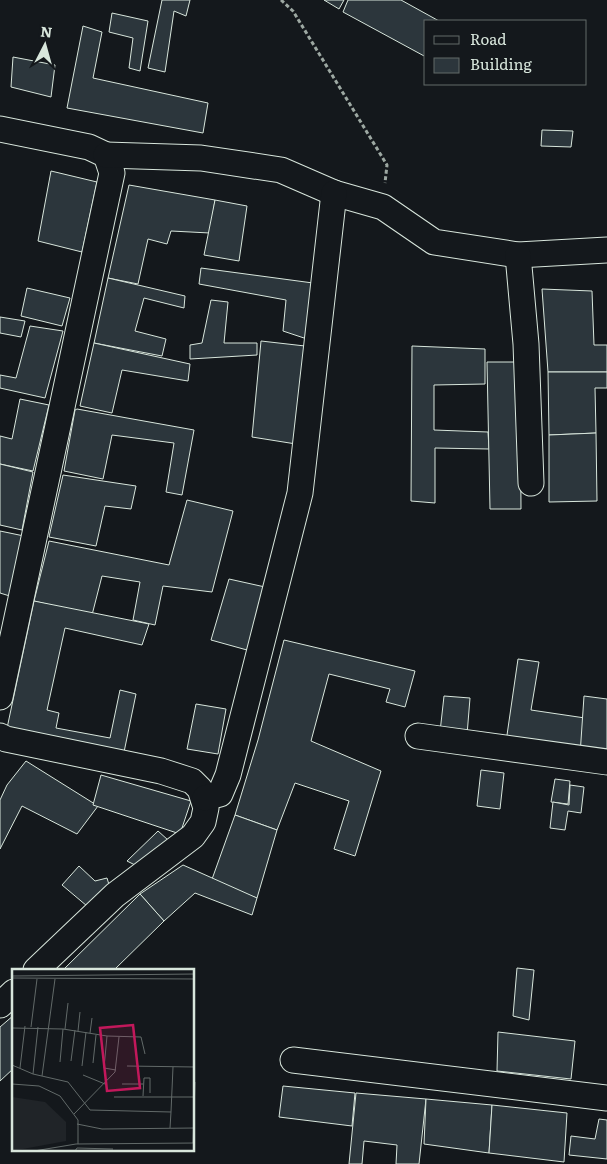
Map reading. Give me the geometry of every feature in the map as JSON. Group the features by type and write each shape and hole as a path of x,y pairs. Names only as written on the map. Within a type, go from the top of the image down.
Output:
{"street":[{"path":"0,129 90,148 106,155 201,158 281,170 334,193 383,207 434,242 518,254 607,250"},
{"path":"0,697 112,173 106,155"},
{"path":"205,798 220,794 228,775 300,493 334,193"},
{"path":"518,254 526,344 531,483"},
{"path":"0,736 6,739 161,771 192,781 205,798 206,808 203,822 193,836 115,895 37,969"},
{"path":"418,736 607,762"},
{"path":"0,1005 12,994"},
{"path":"292,1060 607,1098"}],"path":[{"path":"281,0 293,11 387,165 383,207"}],"building":[{"path":"162,0 190,0 186,16 174,11 165,72 148,68"},
{"path":"324,0 344,0 339,9"},
{"path":"348,0 401,0 437,20 424,20 424,56 343,12"},
{"path":"112,13 148,21 140,71 129,68 133,38 109,32"},
{"path":"83,26 102,32 93,78 208,103 203,133 67,108"},
{"path":"13,57 55,65 51,97 11,87"},
{"path":"542,130 573,131 571,147 541,146"},
{"path":"51,171 97,182 82,252 38,241"},
{"path":"129,185 215,200 210,233 171,231 167,244 148,239 138,284 108,278"},
{"path":"215,200 247,206 239,261 204,255"},
{"path":"201,268 313,283 307,339 283,331 286,300 199,284"},
{"path":"108,278 185,296 184,308 144,298 135,331 166,339 162,356 94,343"},
{"path":"27,288 70,298 62,326 21,316"},
{"path":"542,289 592,291 594,345 607,345 607,372 548,372"},
{"path":"211,300 228,302 224,343 257,343 257,355 190,359 190,345 202,343"},
{"path":"0,317 25,321 21,337 0,333"},
{"path":"30,326 63,331 45,398 0,388 0,375 16,378"},
{"path":"261,341 305,346 296,444 252,437"},
{"path":"94,343 190,364 188,381 122,370 112,413 80,406"},
{"path":"412,346 485,349 485,384 434,385 434,430 488,432 489,449 435,448 435,503 411,501"},
{"path":"487,362 520,362 521,509 490,509"},
{"path":"548,372 607,372 607,388 595,388 596,433 549,435"},
{"path":"20,399 49,405 33,471 0,464 0,436 12,439"},
{"path":"75,410 194,430 182,495 166,492 174,443 112,435 103,479 64,471"},
{"path":"596,433 597,501 549,502 549,435"},
{"path":"0,464 33,472 22,530 0,525"},
{"path":"63,475 136,486 131,509 105,506 96,546 49,537"},
{"path":"187,500 233,511 212,592 163,586 155,625 133,620 140,582 102,576 92,615 34,601 49,541 169,565"},
{"path":"0,531 24,536 13,597 0,593"},
{"path":"229,579 265,587 247,650 211,640"},
{"path":"34,601 149,624 142,645 65,628 47,710 59,713 56,728 110,738 120,690 136,694 123,757 6,733"},
{"path":"284,640 415,671 405,707 386,702 390,689 329,674 311,741 381,771 355,856 334,849 349,801 295,783 277,830 235,815 258,740"},
{"path":"518,659 539,662 531,710 585,718 581,753 506,742"},
{"path":"444,696 470,698 467,735 440,732"},
{"path":"584,696 607,699 607,758 580,755"},
{"path":"196,704 226,709 218,754 187,749"},
{"path":"26,761 98,806 77,834 22,806 0,849 0,800 7,785"},
{"path":"481,770 504,773 500,809 477,806"},
{"path":"101,775 191,801 180,834 93,805"},
{"path":"555,779 570,781 568,804 551,802"},
{"path":"570,785 584,787 581,813 568,811 565,830 550,828 553,802 569,805"},
{"path":"235,815 277,830 257,898 211,882"},
{"path":"158,831 168,840 137,866 127,861"},
{"path":"183,865 257,898 252,915 195,893 164,921 140,894"},
{"path":"79,866 95,881 107,878 110,888 87,906 62,885"},
{"path":"140,894 164,921 115,969 64,969"},
{"path":"517,968 534,970 529,1020 513,1016"},
{"path":"12,1017 12,1070 0,1081 0,1027"},
{"path":"498,1032 575,1041 571,1079 497,1071"},
{"path":"283,1086 355,1093 352,1126 279,1117"},
{"path":"356,1093 426,1099 419,1164 396,1164 397,1145 364,1141 362,1164 349,1164"},
{"path":"426,1099 492,1105 489,1153 424,1144"},
{"path":"492,1105 567,1113 564,1162 489,1153"},
{"path":"599,1119 607,1120 607,1159 569,1155 571,1136 595,1139"}]}
